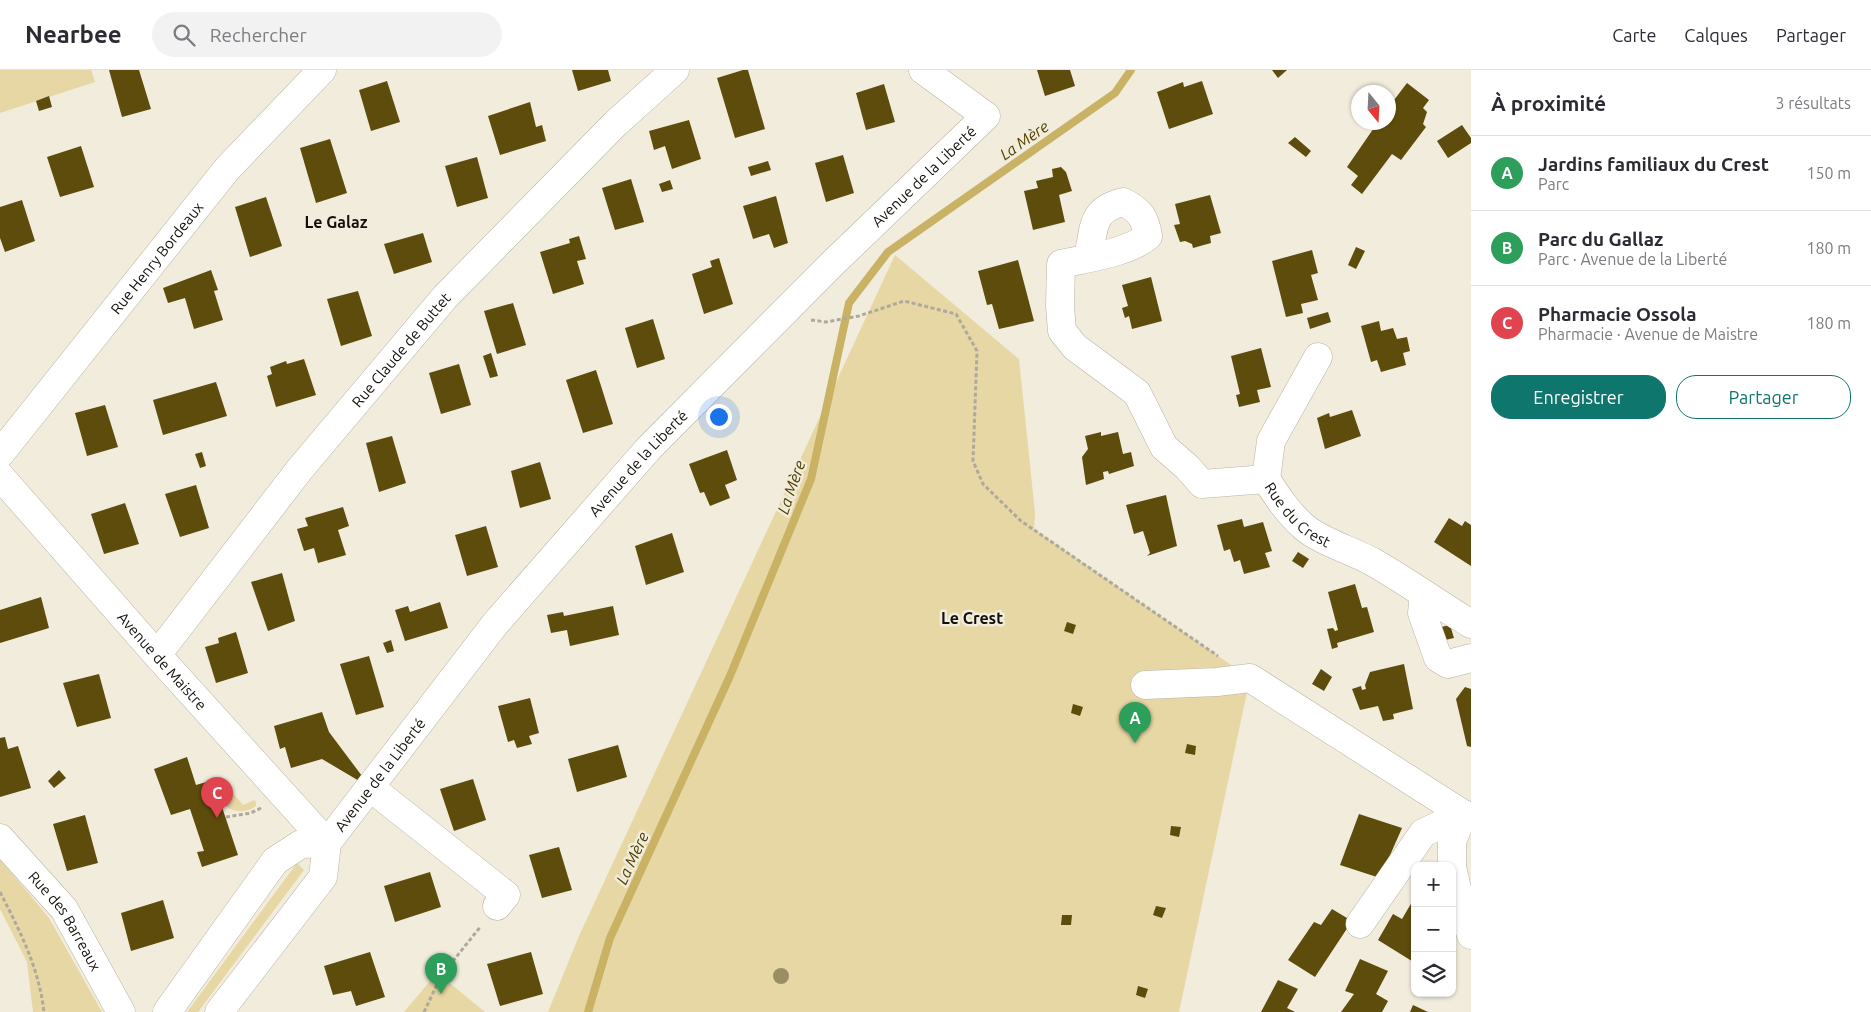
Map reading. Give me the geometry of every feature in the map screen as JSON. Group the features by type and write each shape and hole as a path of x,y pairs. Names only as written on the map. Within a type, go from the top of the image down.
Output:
{"street":[{"name":"Rue Henry Bordeaux","path":"0,454 227,169 322,70"},
{"name":"Rue Claude de Buttet","path":"157,655 300,468 445,297 615,124 675,70"},
{"name":"Avenue de la Liberté","path":"219,1012 323,877 327,843 495,624 649,448 834,262 986,116 923,70"},
{"name":"Rue du Crest","path":"1088,257 1061,264 1060,306 1062,331 1075,347 1138,393 1164,447 1187,466 1202,484 1266,479 1285,507 1317,538 1337,544 1372,562 1471,624"},
{"path":"1266,479 1271,441 1318,357"},
{"name":"Avenue de Maistre","path":"0,476 282,796 327,843"},
{"path":"1424,595 1422,613 1438,658 1448,664 1471,658"},
{"path":"1145,685 1216,682 1250,678 1464,814"},
{"path":"371,788 506,895 497,906"},
{"path":"1452,862 1452,842 1464,814"},
{"path":"1360,924 1423,833 1464,814"},
{"name":"Rue des Barreaux","path":"0,838 64,909 121,1012"},
{"name":"Avenue de la Liberté","path":"167,1012 275,861 301,844 327,843"},
{"path":"1456,884 1471,935"}],"path":[{"path":"826,322 860,316 904,301 956,314 977,351 973,461 983,484 1022,521 1250,678"},
{"path":"226,817 251,813 282,796"},
{"path":"0,892 34,964 44,1012"},
{"path":"424,1012 441,976 497,906"}],"shaded area":[{"path":"0,70 91,70 95,82 0,113"},
{"path":"895,255 1019,359 1035,513 1034,529 1250,678 1179,1012 548,1012 579,936"},
{"path":"220,778 243,805 254,800 256,806 242,811 234,810 225,805 213,780"},
{"path":"0,859 49,918 102,1012 33,1012 27,962 0,909"},
{"path":"297,863 304,870 198,1012 187,1012"},
{"path":"437,973 441,976 485,1012 404,1012"}],"building":[{"path":"109,70 139,70 151,109 122,117"},
{"path":"572,70 608,70 611,81 578,91"},
{"path":"748,70 765,129 735,138 717,78"},
{"path":"1037,70 1070,70 1075,86 1045,96"},
{"path":"1272,70 1287,70 1278,78"},
{"path":"387,81 400,122 371,131 359,90"},
{"path":"1202,81 1213,114 1169,129 1157,92 1183,82 1184,87"},
{"path":"1407,83 1429,100 1423,108 1427,112 1423,124 1426,127 1401,160 1392,154 1362,194 1351,185 1358,176 1347,167 1372,130 1396,130 1396,97"},
{"path":"884,84 895,122 866,130 856,93"},
{"path":"49,96 52,107 39,111 36,101"},
{"path":"530,102 536,127 542,125 546,141 500,155 488,116"},
{"path":"689,120 701,159 672,169 665,146 654,150 649,131"},
{"path":"1462,125 1471,138 1471,143 1448,158 1437,141"},
{"path":"1295,137 1311,151 1306,157 1288,143"},
{"path":"330,139 347,193 316,203 300,148"},
{"path":"81,146 94,187 60,197 47,157"},
{"path":"843,155 854,193 826,202 815,163"},
{"path":"477,157 488,198 457,207 445,166"},
{"path":"768,161 771,170 751,176 748,167"},
{"path":"1061,167 1066,172 1072,191 1059,195 1065,222 1033,230 1024,191 1038,188 1036,181 1053,177 1052,169"},
{"path":"631,179 644,222 615,230 602,188"},
{"path":"670,180 673,189 662,192 659,184"},
{"path":"1210,195 1221,233 1210,236 1211,243 1193,248 1192,244 1185,241 1180,242 1174,225 1180,224 1175,204"},
{"path":"776,196 788,243 774,248 769,234 753,239 743,206"},
{"path":"266,197 282,246 250,257 235,207"},
{"path":"22,200 35,241 5,252 0,238 0,207"},
{"path":"423,233 432,262 394,274 384,244"},
{"path":"579,236 586,259 577,261 584,284 553,294 540,252 570,243 569,239"},
{"path":"1356,247 1365,251 1356,269 1348,265"},
{"path":"1312,250 1318,273 1311,275 1318,300 1301,304 1303,313 1286,317 1272,261"},
{"path":"719,258 733,304 704,314 692,274 712,267 710,261"},
{"path":"1018,260 1034,321 999,329 992,304 987,305 978,271"},
{"path":"211,270 218,290 214,291 223,320 194,329 185,298 168,303 163,288"},
{"path":"1151,277 1162,321 1132,329 1129,316 1125,318 1122,308 1128,306 1122,285"},
{"path":"358,291 372,336 341,346 327,299"},
{"path":"513,303 526,345 497,354 484,311"},
{"path":"1328,312 1331,322 1310,329 1307,318"},
{"path":"653,319 665,359 637,368 625,328"},
{"path":"1379,321 1381,331 1393,328 1397,339 1407,337 1410,351 1403,353 1406,365 1381,372 1377,360 1371,362 1361,326"},
{"path":"1261,348 1271,387 1257,390 1260,402 1239,407 1236,395 1240,394 1231,356"},
{"path":"491,353 498,376 490,378 483,356"},
{"path":"304,359 316,395 276,407 267,376 272,374 270,367 286,361 287,364"},
{"path":"459,364 471,405 441,414 429,373"},
{"path":"596,370 613,424 583,433 566,380"},
{"path":"216,382 227,416 163,435 153,400"},
{"path":"105,405 118,447 87,456 75,413"},
{"path":"1352,410 1361,436 1325,449 1317,418 1329,413 1330,417"},
{"path":"1101,432 1101,436 1118,432 1123,454 1131,452 1134,466 1109,474 1108,471 1103,472 1104,479 1086,485 1082,457 1088,449 1085,436"},
{"path":"392,436 406,483 379,492 366,443"},
{"path":"727,450 737,480 725,485 730,498 710,506 704,492 700,493 689,464"},
{"path":"202,452 206,466 200,468 195,454"},
{"path":"540,462 551,499 520,508 511,471"},
{"path":"196,485 209,528 180,537 165,494"},
{"path":"1166,495 1177,546 1147,556 1150,553 1143,531 1134,534 1126,505"},
{"path":"125,503 139,544 104,554 91,514"},
{"path":"343,507 349,526 338,530 346,555 318,563 314,548 304,551 297,529 308,526 305,518"},
{"path":"1449,518 1462,526 1465,521 1471,525 1471,566 1434,542"},
{"path":"1242,519 1244,527 1263,522 1272,551 1265,553 1270,567 1244,574 1240,560 1234,562 1230,549 1224,551 1217,525"},
{"path":"486,526 498,567 467,576 455,535"},
{"path":"672,533 684,572 646,585 635,546"},
{"path":"1298,552 1309,559 1303,568 1292,561"},
{"path":"282,573 295,621 268,631 251,582"},
{"path":"1355,584 1362,608 1367,607 1374,632 1337,643 1338,647 1332,649 1327,629 1333,628 1335,631 1338,630 1328,592"},
{"path":"41,597 49,628 0,643 0,610"},
{"path":"440,602 448,628 405,641 395,610 408,606 410,612"},
{"path":"613,606 619,635 570,646 567,630 551,633 547,615 563,612 564,616"},
{"path":"1067,622 1076,625 1073,634 1064,631"},
{"path":"1450,625 1454,638 1445,640 1441,627"},
{"path":"236,632 248,673 216,683 205,647 219,643 218,638"},
{"path":"391,640 394,651 387,653 383,643"},
{"path":"369,656 384,707 356,715 340,664"},
{"path":"1404,664 1413,709 1393,714 1394,719 1383,721 1378,706 1360,710 1352,689 1361,686 1362,690 1366,689 1365,685 1370,672"},
{"path":"1321,669 1332,677 1324,691 1312,684"},
{"path":"99,674 111,718 77,727 63,683"},
{"path":"1465,687 1471,689 1471,747 1467,746 1456,699"},
{"path":"530,698 539,733 529,736 532,744 517,748 514,740 508,742 498,706"},
{"path":"1073,704 1083,707 1080,716 1071,713"},
{"path":"322,712 329,732 371,788 322,759 291,768 285,747 280,749 274,726"},
{"path":"5,737 8,749 18,746 31,788 0,797 0,738"},
{"path":"1187,744 1196,746 1195,755 1185,753"},
{"path":"618,745 627,777 577,792 568,759"},
{"path":"187,757 196,785 213,780 238,855 202,867 197,852 204,851 190,809 171,815 154,769"},
{"path":"59,770 66,778 54,788 48,781"},
{"path":"473,779 486,820 454,831 440,789"},
{"path":"1359,814 1402,828 1380,878 1340,865"},
{"path":"85,815 98,863 67,871 53,824"},
{"path":"1171,826 1181,827 1179,837 1170,835"},
{"path":"559,847 572,890 542,898 529,855"},
{"path":"430,872 441,907 395,922 384,886"},
{"path":"163,900 174,938 131,951 121,913"},
{"path":"1411,904 1411,961 1378,940 1393,914 1402,919"},
{"path":"1156,906 1166,908 1162,918 1153,915"},
{"path":"1332,909 1352,921 1315,977 1288,960 1314,922 1321,925"},
{"path":"1062,915 1072,915 1071,925 1061,925"},
{"path":"370,952 385,997 356,1006 351,991 333,995 324,966"},
{"path":"531,952 543,994 500,1006 487,964"},
{"path":"1360,959 1388,971 1376,994 1388,1001 1382,1012 1341,1012 1354,994 1345,991"},
{"path":"1278,980 1298,989 1287,1008 1295,1012 1261,1012"},
{"path":"1138,986 1148,989 1145,998 1136,995"},
{"path":"1413,1005 1428,1012 1410,1012"}],"waterway":[{"name":"La Mère","path":"588,1012 610,938 730,676 811,479 849,303 888,252 1115,93 1131,70"}],"place":[{"name":"Jardins familiaux du Crest","path":"1135,743"},
{"name":"Pharmacie Ossola","path":"217,818"},
{"name":"Parc du Gallaz","path":"441,994"}],"district":[{"name":"Le Galaz","path":"336,222"},
{"name":"Le Crest","path":"972,618"}]}
